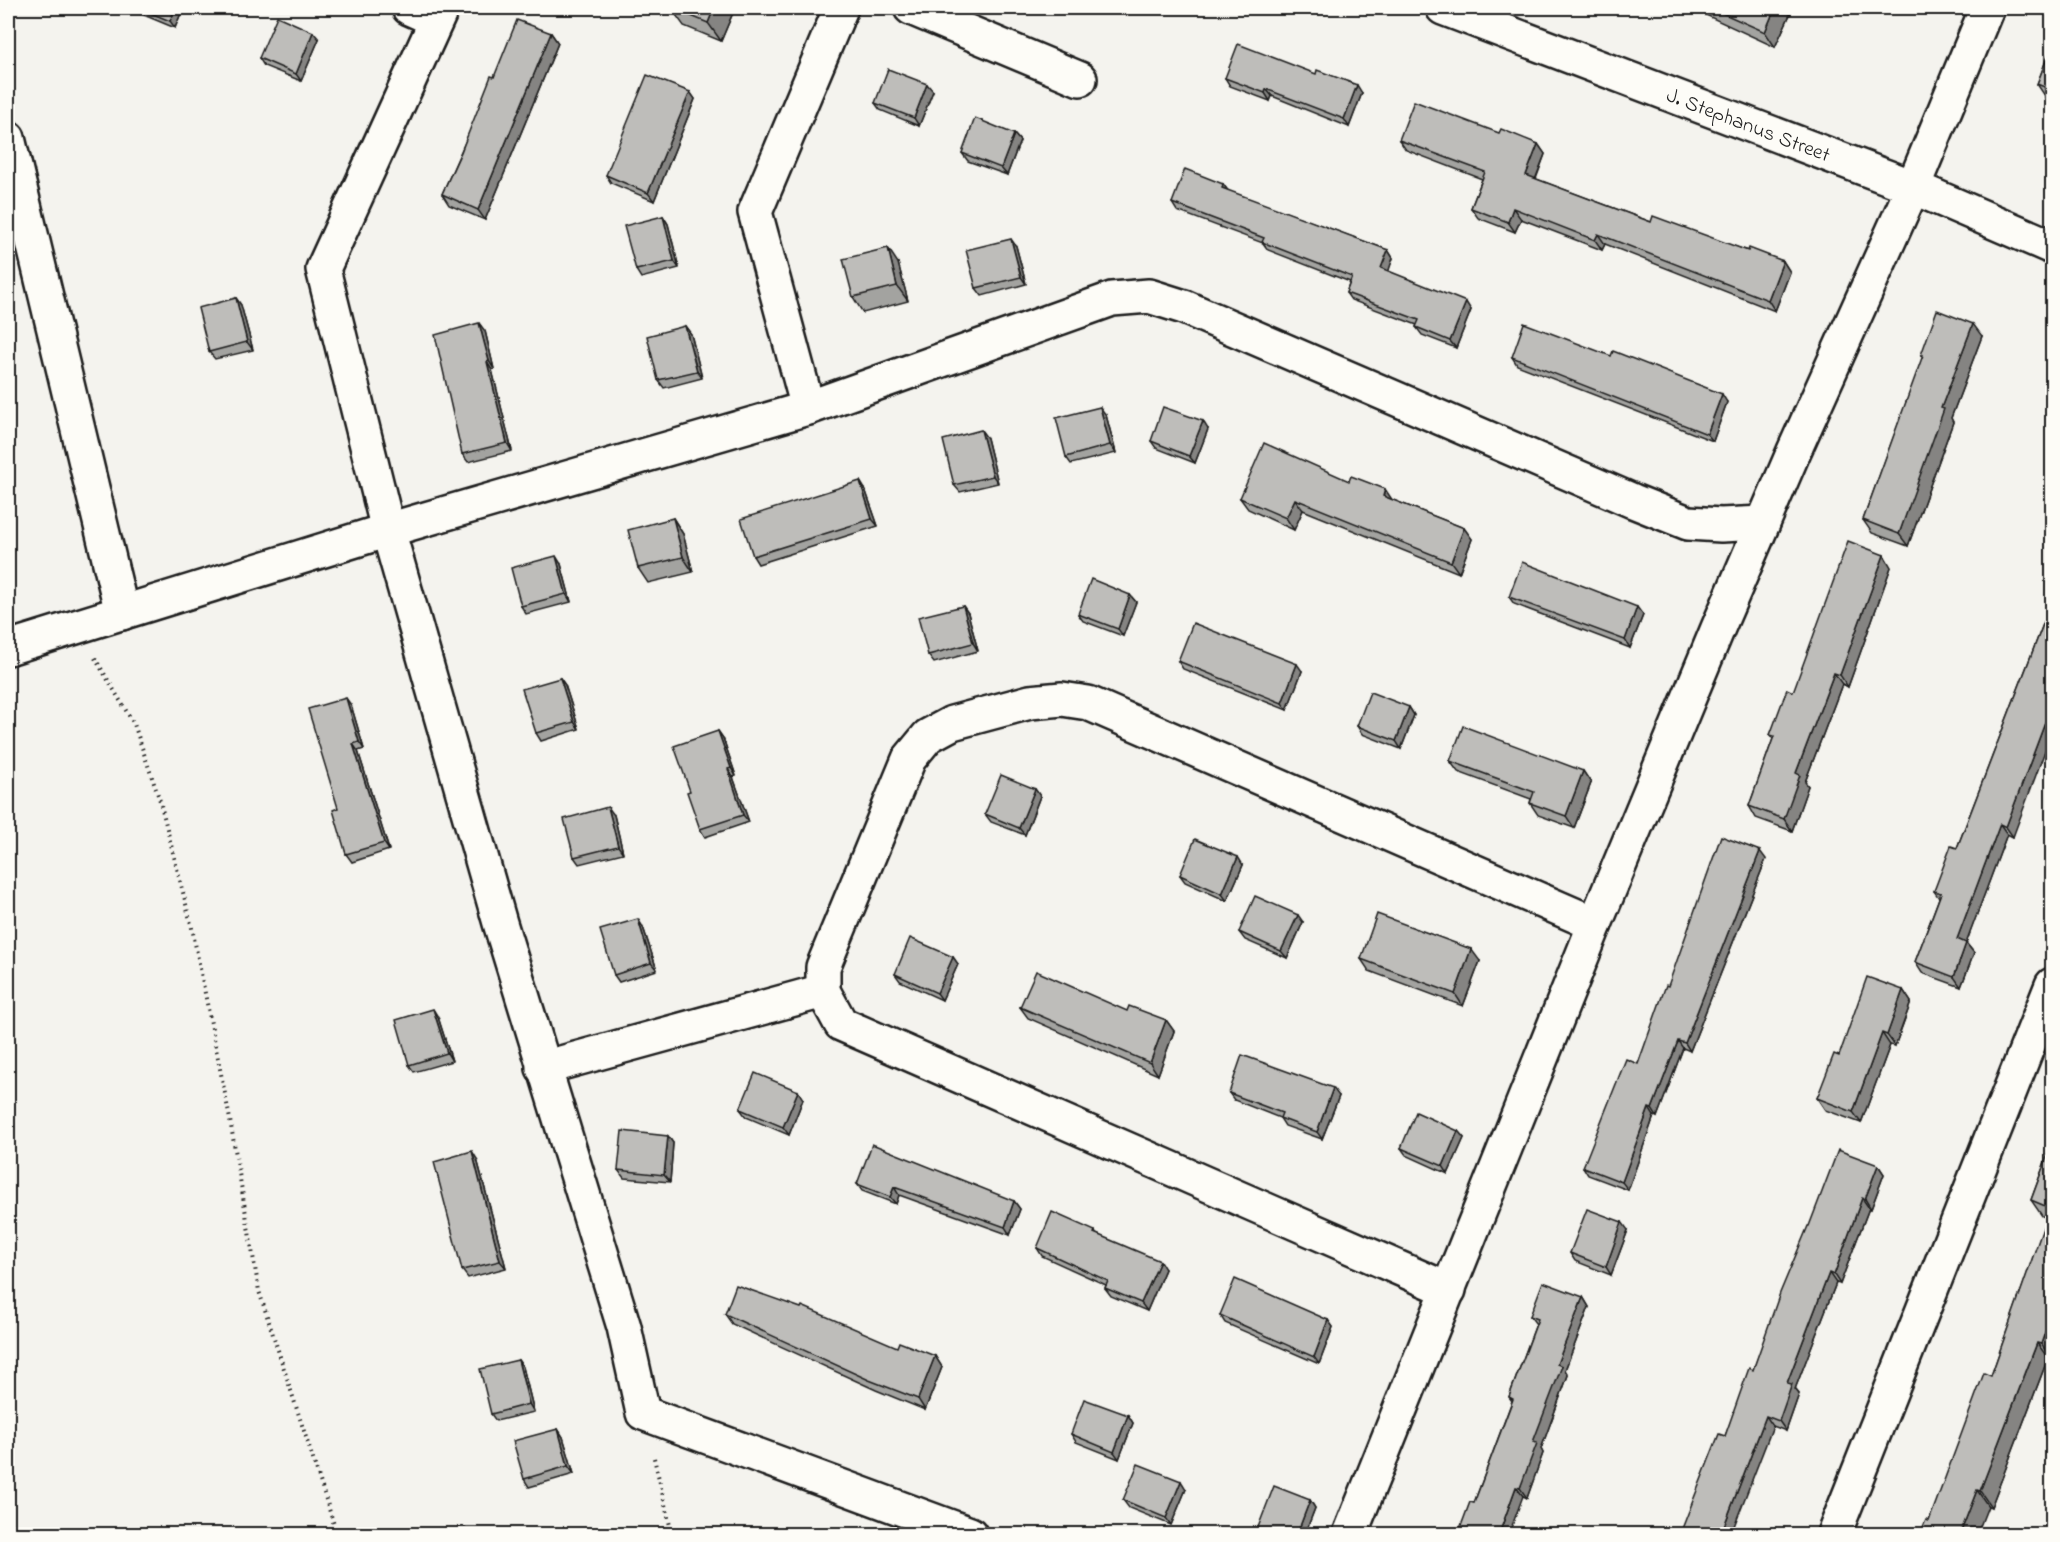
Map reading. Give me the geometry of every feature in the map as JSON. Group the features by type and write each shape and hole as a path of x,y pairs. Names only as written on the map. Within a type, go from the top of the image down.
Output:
{"street":[{"path":"808,408 755,212 841,8"},
{"path":"911,8 1080,79"},
{"name":"J. Stephanus Street","path":"1443,8 1913,188 2052,247"},
{"path":"1350,1534 1595,924 1763,523 1913,188 1987,8"},
{"path":"429,12 323,269 388,530 543,1068 624,1327 643,1413 970,1534"},
{"path":"8,138 122,613"},
{"path":"8,648 388,530 808,408 1112,299 1149,296 1184,307 1688,523 1721,525 1763,523"},
{"path":"1449,1290 841,1024 822,991 823,967 909,759 928,736 952,723 1030,702 1062,699 1088,703 1595,924"},
{"path":"1834,1534 2052,985"},
{"path":"543,1068 822,991"}],"path":[{"path":"77,627 134,724 160,801 199,963 229,1114 259,1291 337,1534"},
{"path":"643,1413 672,1534"}],"building":[{"path":"139,8 175,8 170,21"},
{"path":"672,8 714,8 708,23"},
{"path":"1711,8 1775,8 1765,32"},
{"path":"277,16 313,32 296,74 259,58"},
{"path":"517,20 551,33 478,210 442,194"},
{"path":"1238,44 1316,74 1317,70 1357,85 1344,119 1266,89 1265,93 1225,78"},
{"path":"2052,45 2052,90 2037,84"},
{"path":"888,69 927,84 914,118 875,103"},
{"path":"647,75 690,92 648,193 606,175"},
{"path":"1414,101 1499,133 1501,129 1538,144 1526,175 1651,222 1653,216 1748,251 1749,248 1783,261 1768,300 1598,234 1595,240 1513,208 1508,222 1471,208 1485,172 1399,140"},
{"path":"975,118 1014,134 1001,168 962,153"},
{"path":"1185,169 1223,184 1222,188 1388,250 1381,268 1466,302 1450,341 1416,327 1419,320 1346,293 1352,277 1262,242 1264,238 1172,203"},
{"path":"663,216 674,261 636,270 624,226"},
{"path":"1011,239 1021,277 976,288 966,250"},
{"path":"888,248 897,286 853,297 843,259"},
{"path":"236,298 247,342 209,352 198,308"},
{"path":"1937,310 1973,324 1941,408 1944,409 1899,534 1863,520"},
{"path":"479,323 507,443 462,454 435,335"},
{"path":"1524,323 1611,356 1613,351 1722,394 1707,434 1512,357"},
{"path":"685,326 697,371 658,380 647,336"},
{"path":"1100,407 1110,445 1066,457 1056,418"},
{"path":"1163,407 1203,421 1189,456 1151,441"},
{"path":"981,430 993,476 954,485 943,440"},
{"path":"1264,443 1349,481 1351,476 1385,489 1383,496 1464,528 1451,562 1295,499 1286,518 1240,498"},
{"path":"860,481 872,519 753,556 741,519"},
{"path":"673,518 683,557 638,568 628,530"},
{"path":"1848,541 1884,555 1840,675 1834,673 1796,773 1800,775 1784,819 1749,806 1774,736 1770,735 1787,689 1793,692"},
{"path":"556,556 566,594 521,606 511,568"},
{"path":"1522,562 1637,607 1625,640 1509,597"},
{"path":"1091,579 1130,595 1118,629 1078,614"},
{"path":"2052,601 2052,704 2006,827 2000,824 1957,939 1966,943 1954,977 1915,962 1941,893 1934,891 1951,846 1957,848"},
{"path":"963,606 973,643 928,655 918,617"},
{"path":"1193,623 1297,664 1282,703 1178,661"},
{"path":"560,678 574,722 536,733 522,689"},
{"path":"1370,692 1409,707 1396,741 1357,726"},
{"path":"346,698 359,742 353,744 384,843 346,854 333,810 338,808 308,709"},
{"path":"1463,726 1583,771 1566,816 1530,803 1534,792 1450,761"},
{"path":"718,731 731,768 728,769 743,815 700,829 687,792 690,791 674,746"},
{"path":"1001,775 1035,789 1019,828 985,814"},
{"path":"608,807 618,846 574,857 564,819"},
{"path":"1721,836 1760,851 1685,1043 1678,1041 1652,1109 1649,1108 1622,1182 1583,1167 1626,1059 1638,1064"},
{"path":"1195,839 1238,857 1222,894 1180,875"},
{"path":"1255,896 1298,915 1281,951 1239,932"},
{"path":"1377,914 1471,949 1455,994 1361,959"},
{"path":"638,919 651,963 614,975 600,930"},
{"path":"910,938 953,957 937,993 895,974"},
{"path":"1036,971 1127,1011 1129,1006 1166,1020 1150,1063 1020,1007"},
{"path":"1867,977 1903,990 1887,1035 1882,1033 1853,1112 1817,1098 1834,1054 1839,1056"},
{"path":"433,1009 447,1053 409,1065 396,1020"},
{"path":"1242,1055 1333,1088 1317,1132 1280,1118 1282,1113 1229,1093"},
{"path":"755,1073 798,1091 783,1127 740,1109"},
{"path":"1416,1112 1458,1131 1443,1166 1401,1148"},
{"path":"622,1131 668,1136 664,1175 618,1170"},
{"path":"2052,1143 2052,1312 2041,1344 2037,1343 1980,1491 1977,1490 1960,1534 1920,1534 1926,1520 1929,1521 1984,1373 1991,1376 2050,1208 2031,1200"},
{"path":"872,1144 1014,1201 1005,1227 894,1187 890,1197 857,1184"},
{"path":"1838,1150 1878,1165 1865,1199 1862,1198 1834,1275 1829,1273 1787,1383 1792,1384 1779,1421 1766,1416 1721,1534 1680,1534 1719,1434 1725,1436 1749,1368 1753,1370 1780,1293"},
{"path":"472,1151 500,1261 462,1270 434,1162"},
{"path":"1587,1209 1622,1222 1606,1267 1570,1253"},
{"path":"1052,1212 1160,1261 1141,1303 1105,1288 1108,1281 1037,1248"},
{"path":"1235,1279 1328,1320 1314,1357 1220,1315"},
{"path":"1543,1282 1583,1297 1557,1364 1562,1366 1533,1442 1537,1443 1520,1488 1516,1487 1499,1534 1458,1534 1470,1502 1474,1503 1513,1399 1509,1397 1538,1319 1530,1316"},
{"path":"736,1285 801,1308 802,1306 897,1347 899,1342 935,1356 918,1399 869,1380 725,1314"},
{"path":"518,1360 529,1404 491,1414 480,1369"},
{"path":"1084,1399 1128,1415 1114,1452 1071,1434"},
{"path":"558,1429 568,1466 524,1479 513,1441"},
{"path":"1138,1464 1181,1481 1166,1518 1123,1500"},
{"path":"1274,1486 1310,1500 1297,1534 1270,1534 1257,1530"}]}
